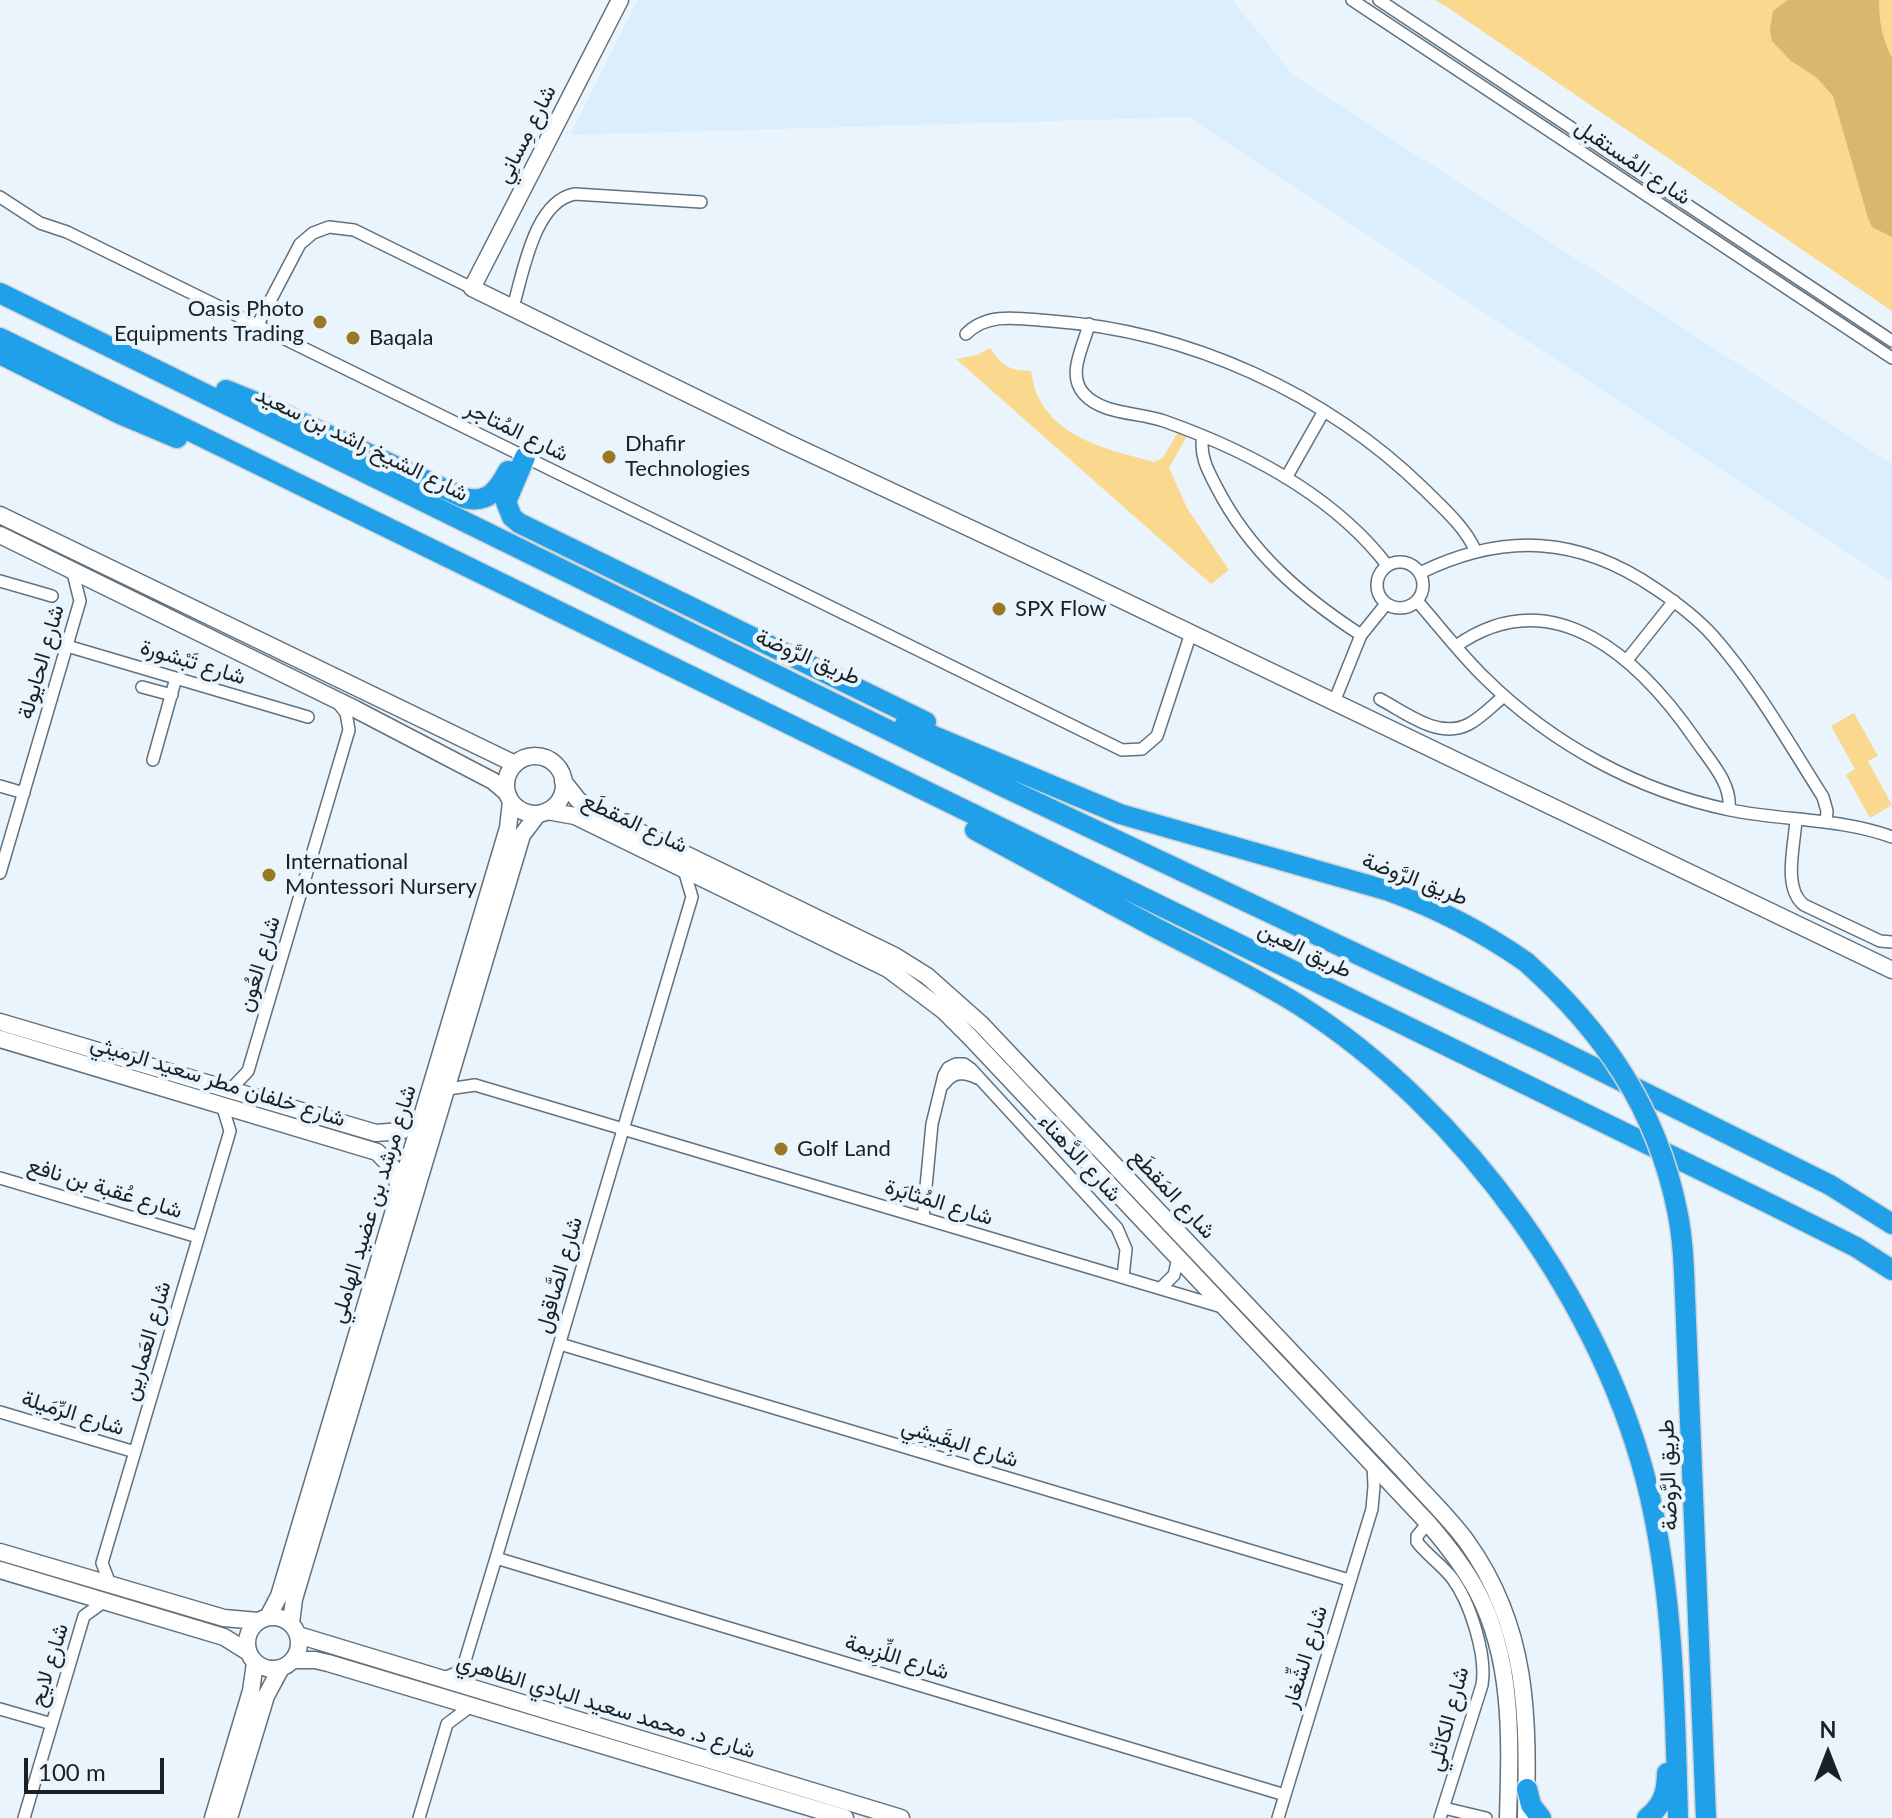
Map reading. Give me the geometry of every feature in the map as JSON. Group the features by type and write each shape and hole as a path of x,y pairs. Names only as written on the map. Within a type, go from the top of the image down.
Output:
{"highway":[{"name":"شارع الشيخ راشد بن سعيد","path":"0,291 703,639"},
{"path":"85,334 268,407 464,498 481,500 495,492 521,455"},
{"path":"0,338 693,677"},
{"path":"0,354 148,426 256,463"},
{"path":"521,455 506,502 512,517 519,523 1073,795"},
{"name":"طريق الرَّوضة","path":"703,639 1073,795 1184,834 1402,896 1464,922 1526,962 1558,991 1607,1048 1644,1110 1676,1202 1685,1296 1706,1818"},
{"name":"طريق العين","path":"703,639 1018,794 1545,1043 1830,1185 1892,1224"},
{"name":"طريق الرَّوضة","path":"693,677 1299,1005 1355,1046 1416,1098 1489,1178 1523,1223 1576,1310 1609,1376 1633,1435 1650,1496 1669,1606 1678,1818"},
{"name":"طريق العين","path":"693,677 1768,1203 1856,1247 1892,1270"},
{"path":"1647,1818 1658,1809 1665,1797 1667,1705 1673,1662"},
{"path":"1518,1792 1541,1818"}],"street":[{"name":"شارع مِسانِي","path":"472,288 620,0"},
{"name":"شارع المُستقبل","path":"1352,0 1892,358"},
{"name":"شارع المُستقبل","path":"1379,0 1892,341"},
{"path":"513,307 538,227 559,199 575,194 701,202"},
{"name":"شارع المُتاجر","path":"0,197 40,223 67,232 1122,750 1142,749 1157,736 1191,633"},
{"path":"257,326 300,244 313,233 329,227 354,230 786,442 1892,970"},
{"path":"966,334 978,323 994,318 1089,324 1138,334 1221,360 1274,383 1324,411 1382,453 1419,485 1466,534 1475,550"},
{"path":"1089,324 1076,366 1079,386 1085,395 1107,407 1161,419 1203,436 1286,478 1336,515 1387,565"},
{"path":"1286,478 1324,411"},
{"path":"1203,436 1202,454 1214,481 1233,516 1257,549 1299,591 1361,635"},
{"path":"0,515 515,764"},
{"path":"0,535 336,699 493,781 509,798 523,812 542,813 560,798 563,781 560,771 544,758 534,757 515,764 506,783 509,798"},
{"path":"1420,573 1475,550 1530,545 1580,551 1630,572 1674,601 1713,636 1762,701 1823,797 1826,822"},
{"path":"1405,562 1420,573 1424,584 1417,601 1399,608 1386,604 1378,594 1376,581 1387,565 1405,562"},
{"name":"شارع الحايولة","path":"0,873 80,601 72,569"},
{"path":"0,581 52,596"},
{"name":"شارع الحايولة","path":"80,601 92,590 104,585"},
{"path":"124,595 234,643 239,639 234,630"},
{"path":"1417,601 1504,696 1569,745 1616,771 1666,792 1729,809 1863,828 1892,837"},
{"path":"1627,660 1674,601"},
{"path":"1334,702 1361,635 1386,604"},
{"path":"1456,646 1477,633 1501,624 1537,621 1570,628 1602,643 1627,660 1665,698 1719,774 1728,791 1729,809"},
{"name":"شارع تَبْشورة","path":"67,646 308,717"},
{"path":"153,760 176,678"},
{"path":"142,687 172,695"},
{"path":"1380,699 1431,726 1450,729 1468,724 1504,696"},
{"path":"336,699 346,713 349,730"},
{"path":"349,730 360,720 371,717"},
{"name":"شارع العُون","path":"251,1105 248,1071 349,730"},
{"name":"شارع المَقطَع","path":"563,781 588,807 855,934 927,976 981,1024 1464,1538 1493,1584 1513,1634 1522,1673 1526,1714 1518,1792 1508,1818"},
{"path":"0,786 24,793"},
{"name":"شارع مرشد بن عضيد الهاملي","path":"263,1619 279,1596 508,828 509,798"},
{"name":"شارع مرشد بن عضيد الهاملي","path":"294,1629 294,1599 522,835 542,813"},
{"name":"شارع المَقطَع","path":"542,813 575,816 856,952 915,987 953,1020 1402,1495 1467,1573 1479,1594 1496,1639 1506,1686 1518,1792 1526,1818"},
{"path":"1796,819 1792,886 1797,899 1880,941 1892,942"},
{"path":"684,870 692,897 718,886"},
{"name":"شارع الصَّاقول","path":"464,1664 692,897"},
{"name":"شارع خلفان مطر سعيد الرميثي","path":"0,1022 226,1098"},
{"name":"شارع خلفان مطر سعيد الرميثي","path":"0,1039 226,1098 358,1137 387,1159 394,1169 400,1192"},
{"name":"شارع المُثابَرة","path":"455,1064 475,1085"},
{"name":"شارع الدَّهناء","path":"923,1218 932,1124 946,1071 956,1064 968,1066 1117,1228 1126,1249 1123,1277"},
{"name":"شارع العُون","path":"226,1098 248,1071"},
{"name":"شارع المُثابَرة","path":"448,1089 475,1085 1226,1308"},
{"path":"226,1098 230,1131"},
{"name":"شارع العَمارين","path":"102,1563 230,1131 251,1105"},
{"name":"شارع خلفان مطر سعيد الرميثي","path":"358,1137 401,1131 422,1118"},
{"path":"1079,1153 1081,1147 1095,1144"},
{"name":"شارع عُقبة بن نافع","path":"0,1178 198,1237"},
{"path":"1161,1288 1174,1275 1178,1258"},
{"name":"شارع البِقَيشِي","path":"560,1344 1349,1580"},
{"path":"1309,1396 1325,1403 1330,1400 1330,1393"},
{"name":"شارع الرِّمَيلة","path":"0,1412 135,1452"},
{"name":"شارع الشِّغار","path":"1278,1818 1372,1509 1373,1464"},
{"path":"1372,1509 1388,1497 1402,1495"},
{"name":"شارع الكاتْلي","path":"1428,1523 1417,1536 1417,1542 1449,1574 1459,1589 1482,1648 1484,1666 1482,1685 1442,1813 1485,1817 1518,1792"},
{"path":"0,1552 84,1577 107,1592 224,1637 272,1669 287,1664"},
{"name":"شارع اللِّزِيمة","path":"496,1558 1285,1795"},
{"path":"28,1578 32,1561"},
{"path":"84,1577 102,1563 107,1592"},
{"path":"0,1570 77,1593 107,1592 224,1618 284,1619 294,1629 299,1644 266,1696 229,1818"},
{"name":"شارع لايح","path":"24,1818 84,1616 107,1592"},
{"name":"شارع لايح","path":"77,1593 84,1616"},
{"path":"213,1818 251,1691 252,1657 247,1637 263,1619"},
{"name":"شارع د. محمد سعيد البادي الظاهري","path":"294,1629 438,1687"},
{"name":"شارع د. محمد سعيد البادي الظاهري","path":"287,1664 315,1660 438,1687 901,1818"},
{"path":"419,1818 447,1724 438,1687 464,1664"},
{"path":"447,1724 481,1700 466,1674 464,1664"},
{"name":"شارع د. محمد سعيد البادي الظاهري","path":"481,1700 845,1818"},
{"path":"0,1709 52,1724"}],"shaded area":[{"path":"638,0 1232,0 1293,75 1892,464 1892,582 1189,117 570,135"},
{"path":"1435,0 1892,0 1892,311 1447,7"},
{"path":"1788,0 1879,0 1882,30 1892,58 1892,237 1872,227 1868,218 1833,96 1816,77 1791,61 1772,41 1773,11"},
{"path":"990,348 1007,366 1031,371 1037,395 1059,423 1072,433 1104,448 1154,462 1163,458 1179,430 1188,434 1169,468 1187,508 1229,570 1211,584 956,359 977,355"},
{"path":"1854,713 1878,756 1868,761 1892,805 1870,818 1846,775 1855,769 1831,726"}],"place":[{"name":"Oasis Photo Equipments Trading","path":"320,322"},
{"name":"Baqala","path":"353,338"},
{"name":"Dhafir Technologies","path":"609,457"},
{"name":"SPX Flow","path":"999,609"},
{"name":"International Montessori Nursery","path":"269,875"},
{"name":"Golf Land","path":"781,1149"}]}
